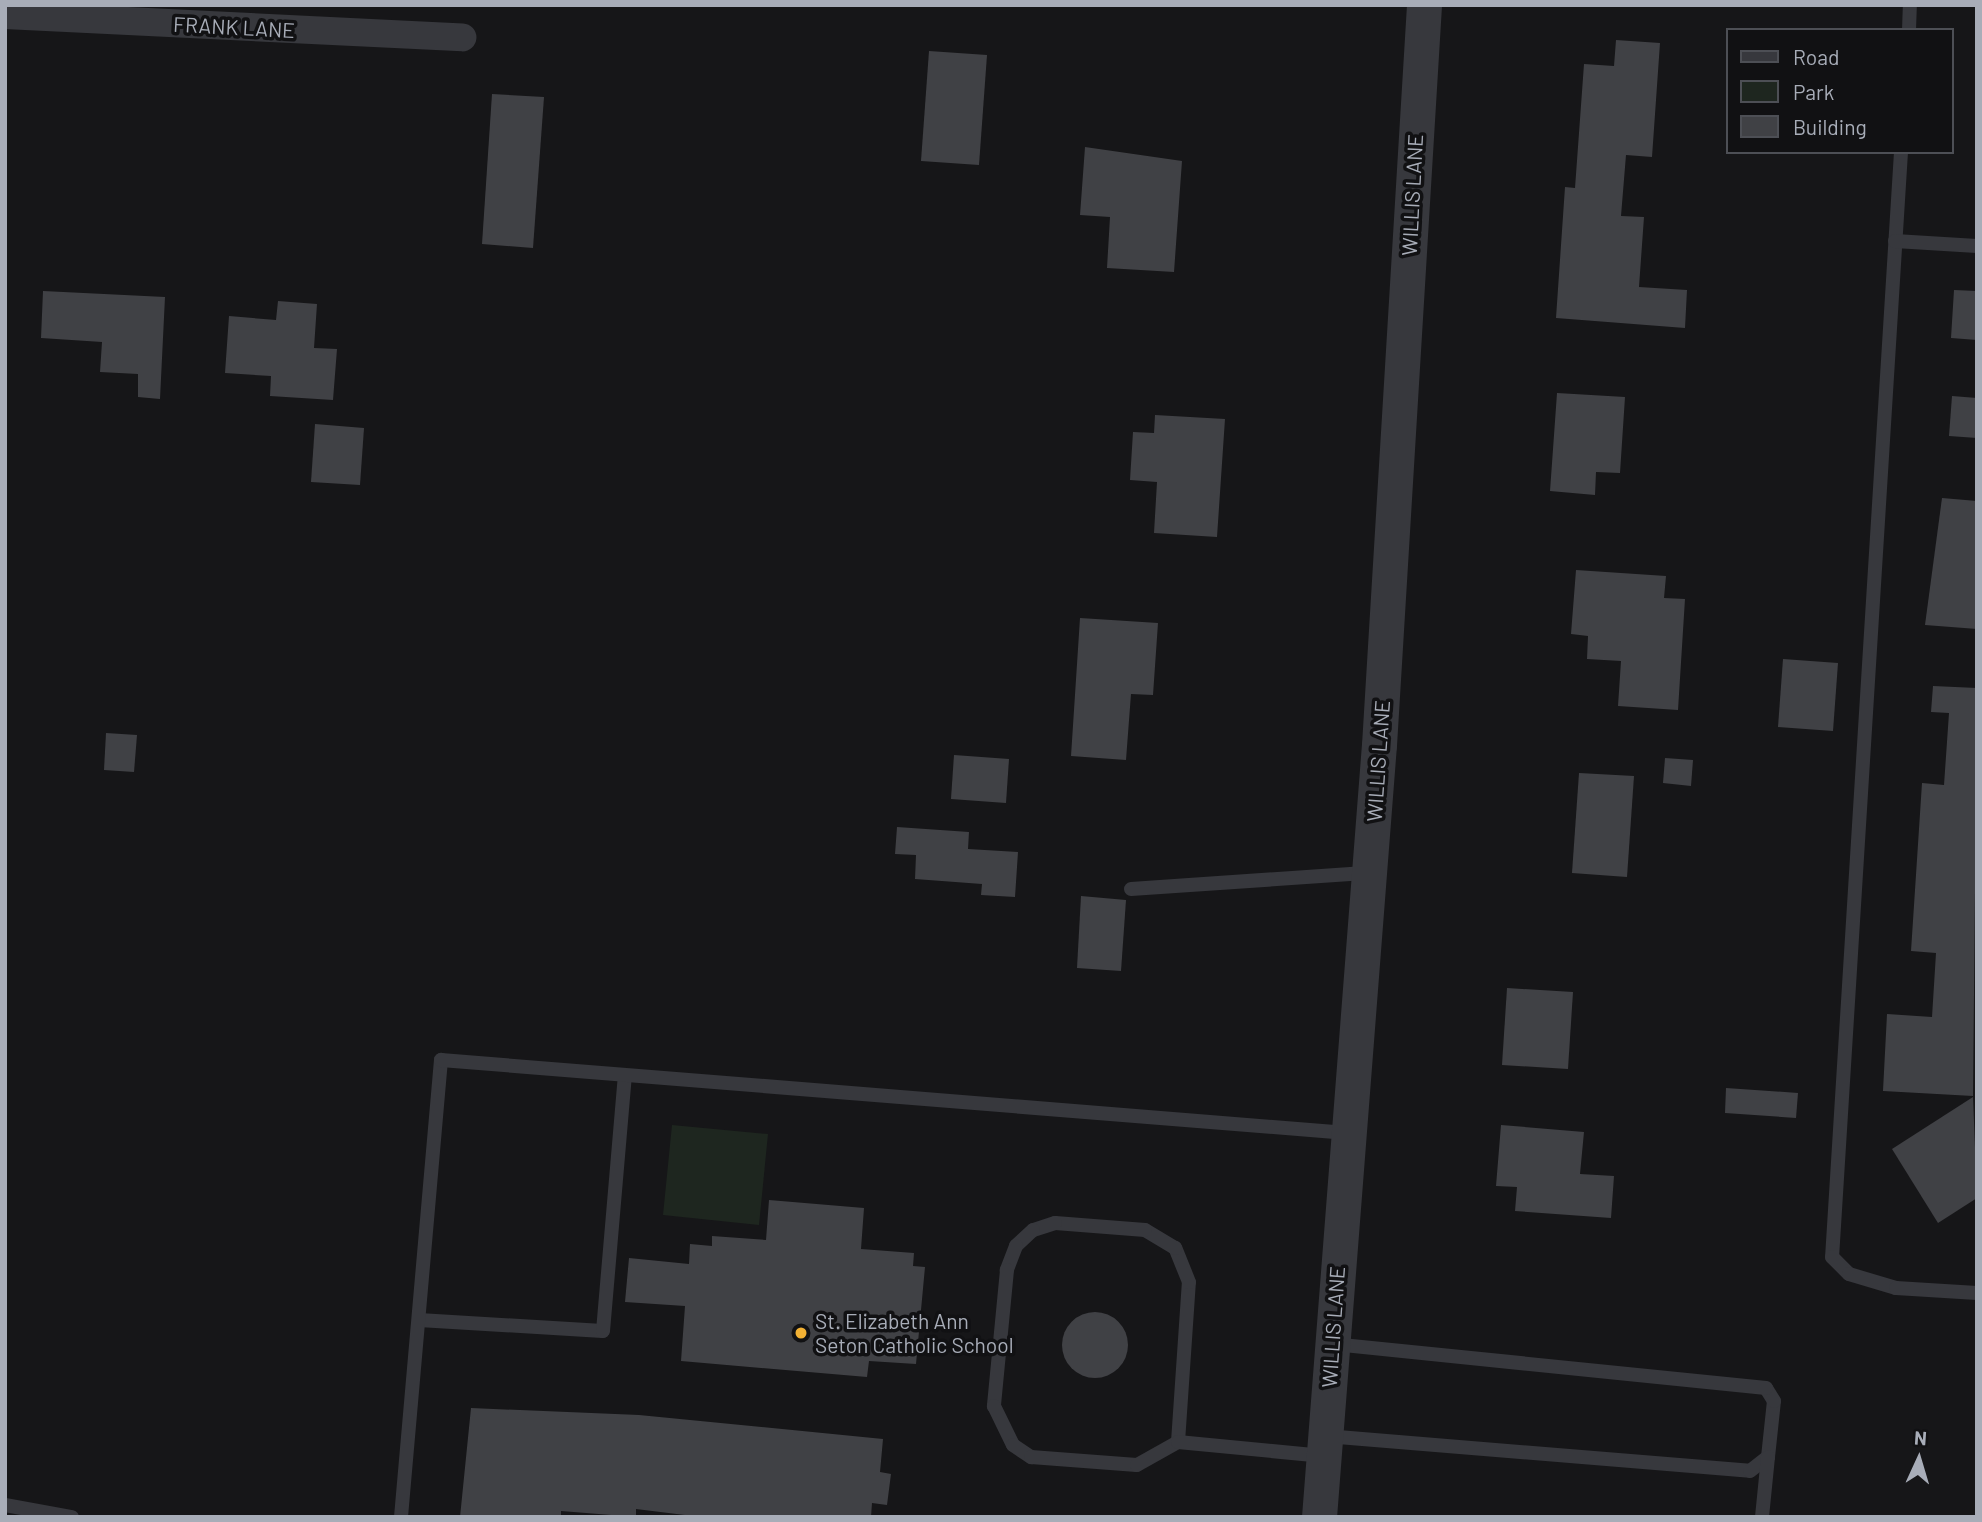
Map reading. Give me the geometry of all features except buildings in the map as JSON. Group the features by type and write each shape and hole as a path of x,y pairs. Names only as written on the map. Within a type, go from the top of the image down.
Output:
{"street":[{"name":"WILLIS LANE","path":"1319,1517 1347,1133 1370,873 1424,5"},
{"name":"FRANK LANE","path":"5,15 462,37"}],"lane":[{"path":"1909,28 1910,5"},
{"path":"1901,154 1832,1257 1849,1274 1896,1288 1977,1293"},
{"path":"1895,241 1977,246"},
{"path":"1131,889 1370,873"},
{"path":"401,1517 441,1060 1347,1133"},
{"path":"419,1320 603,1331 625,1076"},
{"path":"1178,1442 1189,1282 1175,1248 1145,1230 1055,1223 1033,1230 1016,1246 1007,1270 994,1406 999,1427 1031,1457 1137,1465 1178,1442 1325,1446 1750,1471 1768,1457"},
{"path":"1332,1344 1766,1388 1773,1401 1762,1517"},
{"path":"5,1505 72,1517"}],"green space":[{"path":"672,1125 768,1134 759,1225 663,1215"}],"place":[{"name":"St. Elizabeth Ann Seton Catholic School","path":"801,1333"}]}
